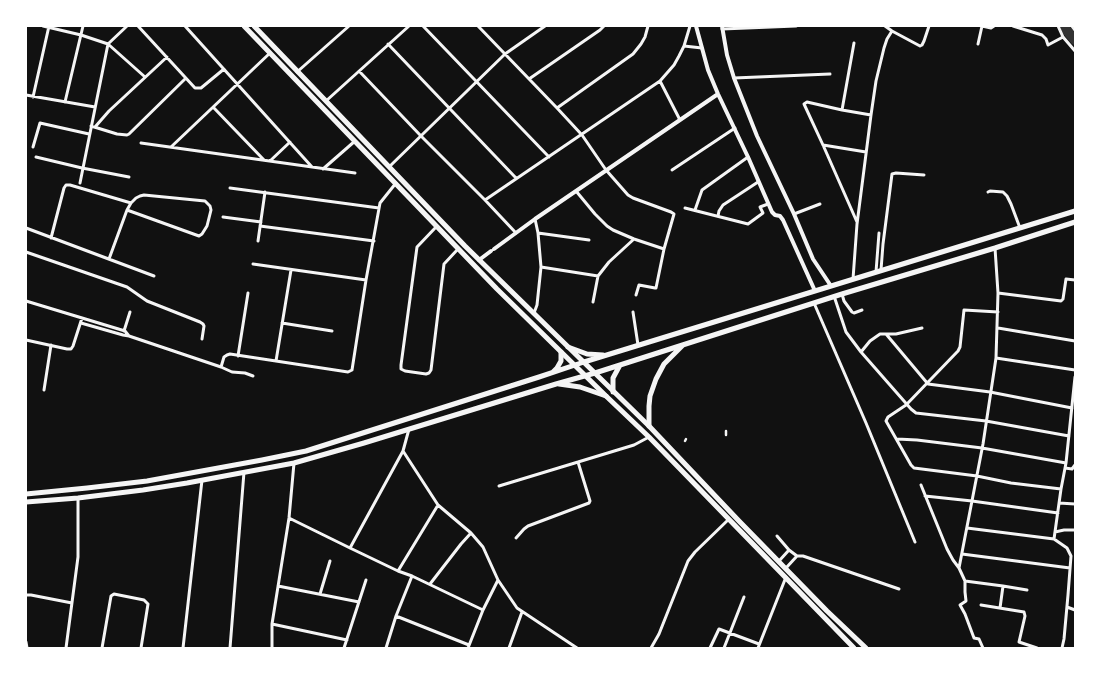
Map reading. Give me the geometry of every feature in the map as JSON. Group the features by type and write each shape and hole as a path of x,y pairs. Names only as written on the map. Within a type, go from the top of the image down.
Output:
{"main road":[{"path":"244,26 497,288 585,376 649,437 854,648"},
{"path":"254,26 479,260 649,426 739,521 827,611 866,648"},
{"path":"26,494 147,481 289,455 345,439 638,345 1075,211"},
{"path":"26,502 78,498 143,490 294,463 408,432 834,296 995,248 1075,222"},
{"path":"649,426 650,396 656,379 664,364 684,344"},
{"path":"568,347 587,354 606,356"},
{"path":"552,373 561,361 561,352"},
{"path":"614,392 613,378 620,365"},
{"path":"556,384 580,387 606,396"},
{"path":"734,525 739,521"}],"street":[{"path":"43,26 81,35 108,44 145,77"},
{"path":"65,102 83,26"},
{"path":"80,184 108,44 127,26"},
{"path":"138,26 196,88 201,88 224,69"},
{"path":"185,26 312,167"},
{"path":"298,72 349,26"},
{"path":"326,101 409,26"},
{"path":"423,26 549,157"},
{"path":"478,26 582,135 606,171 630,197 673,213 674,217 664,250 656,288 639,285 636,295"},
{"path":"388,167 505,54 545,26"},
{"path":"529,79 604,26"},
{"path":"557,108 633,54 646,37 648,26"},
{"path":"485,200 660,81 674,65 684,46 690,26"},
{"path":"696,26 708,70 718,94 735,128 768,204 772,212 780,216 783,220 815,291"},
{"path":"796,26 722,27 727,55 734,78 757,136 794,214 813,259 831,286"},
{"path":"886,26 919,46 922,45 929,26"},
{"path":"978,44 981,26 991,28 994,26"},
{"path":"1013,26 1042,35 1048,45 1063,37"},
{"path":"1058,26 1063,37 1074,46 1075,51"},
{"path":"1072,26 1075,30"},
{"path":"34,96 49,27"},
{"path":"853,279 866,152 876,81 884,48 892,31"},
{"path":"842,110 854,43"},
{"path":"388,44 516,178"},
{"path":"684,46 702,48"},
{"path":"171,147 270,53"},
{"path":"95,127 109,111 166,57"},
{"path":"359,71 516,233"},
{"path":"734,78 830,74"},
{"path":"91,126 117,134 129,134 186,78"},
{"path":"660,81 680,120"},
{"path":"479,260 576,191 718,94"},
{"path":"26,95 95,107"},
{"path":"858,224 804,104 807,102 842,110 871,114"},
{"path":"213,107 264,160"},
{"path":"34,148 40,123 89,134"},
{"path":"672,170 735,128"},
{"path":"323,169 355,141"},
{"path":"270,161 290,142"},
{"path":"141,143 355,173"},
{"path":"823,144 866,152"},
{"path":"36,157 129,177"},
{"path":"695,210 702,190 748,157"},
{"path":"878,271 892,174 924,175"},
{"path":"718,216 719,211 724,205 758,182"},
{"path":"221,367 224,357 230,354 348,372 352,370 380,203 396,183"},
{"path":"51,238 66,185 131,203"},
{"path":"230,188 379,208"},
{"path":"576,191 607,226 634,240 664,250"},
{"path":"258,241 265,192"},
{"path":"988,192 1003,192 1007,196 1012,204 1020,228"},
{"path":"109,259 127,210 136,198 144,195 205,201 210,206 211,210 207,226 199,236 127,210"},
{"path":"685,208 748,224 763,213 760,207 768,204"},
{"path":"794,214 820,204"},
{"path":"223,216 260,224 374,241"},
{"path":"534,313 537,305 541,267 538,232 535,220"},
{"path":"437,226 417,247 401,366 401,369 405,371 426,374 431,370 444,264 458,248"},
{"path":"26,228 154,276"},
{"path":"538,232 588,240"},
{"path":"878,271 879,233"},
{"path":"593,302 598,276 609,262 634,240"},
{"path":"959,568 982,448 996,358 998,293 995,248"},
{"path":"26,252 127,287 147,301 200,322 204,326 202,339"},
{"path":"253,264 366,280"},
{"path":"541,267 598,276"},
{"path":"276,361 291,270"},
{"path":"998,293 1061,301 1066,279 1075,280"},
{"path":"238,356 248,293"},
{"path":"842,294 844,301 852,312 862,310"},
{"path":"834,296 846,332 860,352 910,410 916,413 986,421 1070,436"},
{"path":"26,301 125,331 129,336"},
{"path":"814,303 915,542"},
{"path":"998,312 964,310 960,347 958,351 928,384 906,405 886,421 912,467 977,476 1011,483 1061,489"},
{"path":"123,335 130,312"},
{"path":"633,312 638,345"},
{"path":"26,340 71,349 82,318"},
{"path":"81,323 129,336 232,372 253,376"},
{"path":"282,323 332,331"},
{"path":"860,352 870,341 880,334 896,334 922,328"},
{"path":"998,328 1075,341"},
{"path":"886,334 928,384 990,392 1072,408"},
{"path":"44,390 52,346"},
{"path":"996,358 1075,370"},
{"path":"1054,539 1070,436 1075,377"},
{"path":"1071,422 1075,423"},
{"path":"350,548 403,451 408,432"},
{"path":"498,486 634,445 649,437"},
{"path":"897,439 982,448 1066,463"},
{"path":"403,451 438,505 471,533 483,547 498,580 518,608 577,648"},
{"path":"516,538 528,526 587,505 590,501 578,462"},
{"path":"272,648 272,624 289,518 294,463"},
{"path":"1065,468 1073,469 1075,465"},
{"path":"230,648 244,472"},
{"path":"183,648 202,480"},
{"path":"921,485 947,549 964,579 966,601 960,605 974,638 979,639 983,648"},
{"path":"926,496 1058,513"},
{"path":"66,648 78,557 78,498"},
{"path":"1059,504 1075,504"},
{"path":"398,571 438,505"},
{"path":"289,518 483,610"},
{"path":"651,648 659,634 688,561 695,552 729,519"},
{"path":"967,528 1054,539 1067,548 1071,556 1062,648"},
{"path":"1055,532 1075,530"},
{"path":"430,584 471,533"},
{"path":"777,536 797,556 803,556 899,589"},
{"path":"779,561 790,550"},
{"path":"962,554 1070,568"},
{"path":"786,568 797,556"},
{"path":"1071,556 1075,557"},
{"path":"320,594 330,561"},
{"path":"386,648 396,616 412,576"},
{"path":"758,648 786,578"},
{"path":"964,579 1027,590"},
{"path":"344,648 366,580"},
{"path":"396,616 468,647 483,610 498,580"},
{"path":"278,586 359,602"},
{"path":"1000,608 1003,586"},
{"path":"102,648 111,596 114,594 144,600 148,603 141,648"},
{"path":"26,595 72,603"},
{"path":"724,648 744,597"},
{"path":"981,605 1024,612 1026,614 1017,648"},
{"path":"1067,607 1075,610"},
{"path":"509,648 522,612"},
{"path":"272,624 347,640"},
{"path":"710,648 719,629 759,644"},
{"path":"26,642 27,648"},
{"path":"1019,642 1037,648"}],"waterway":[{"path":"1063,26 1075,40"}]}
